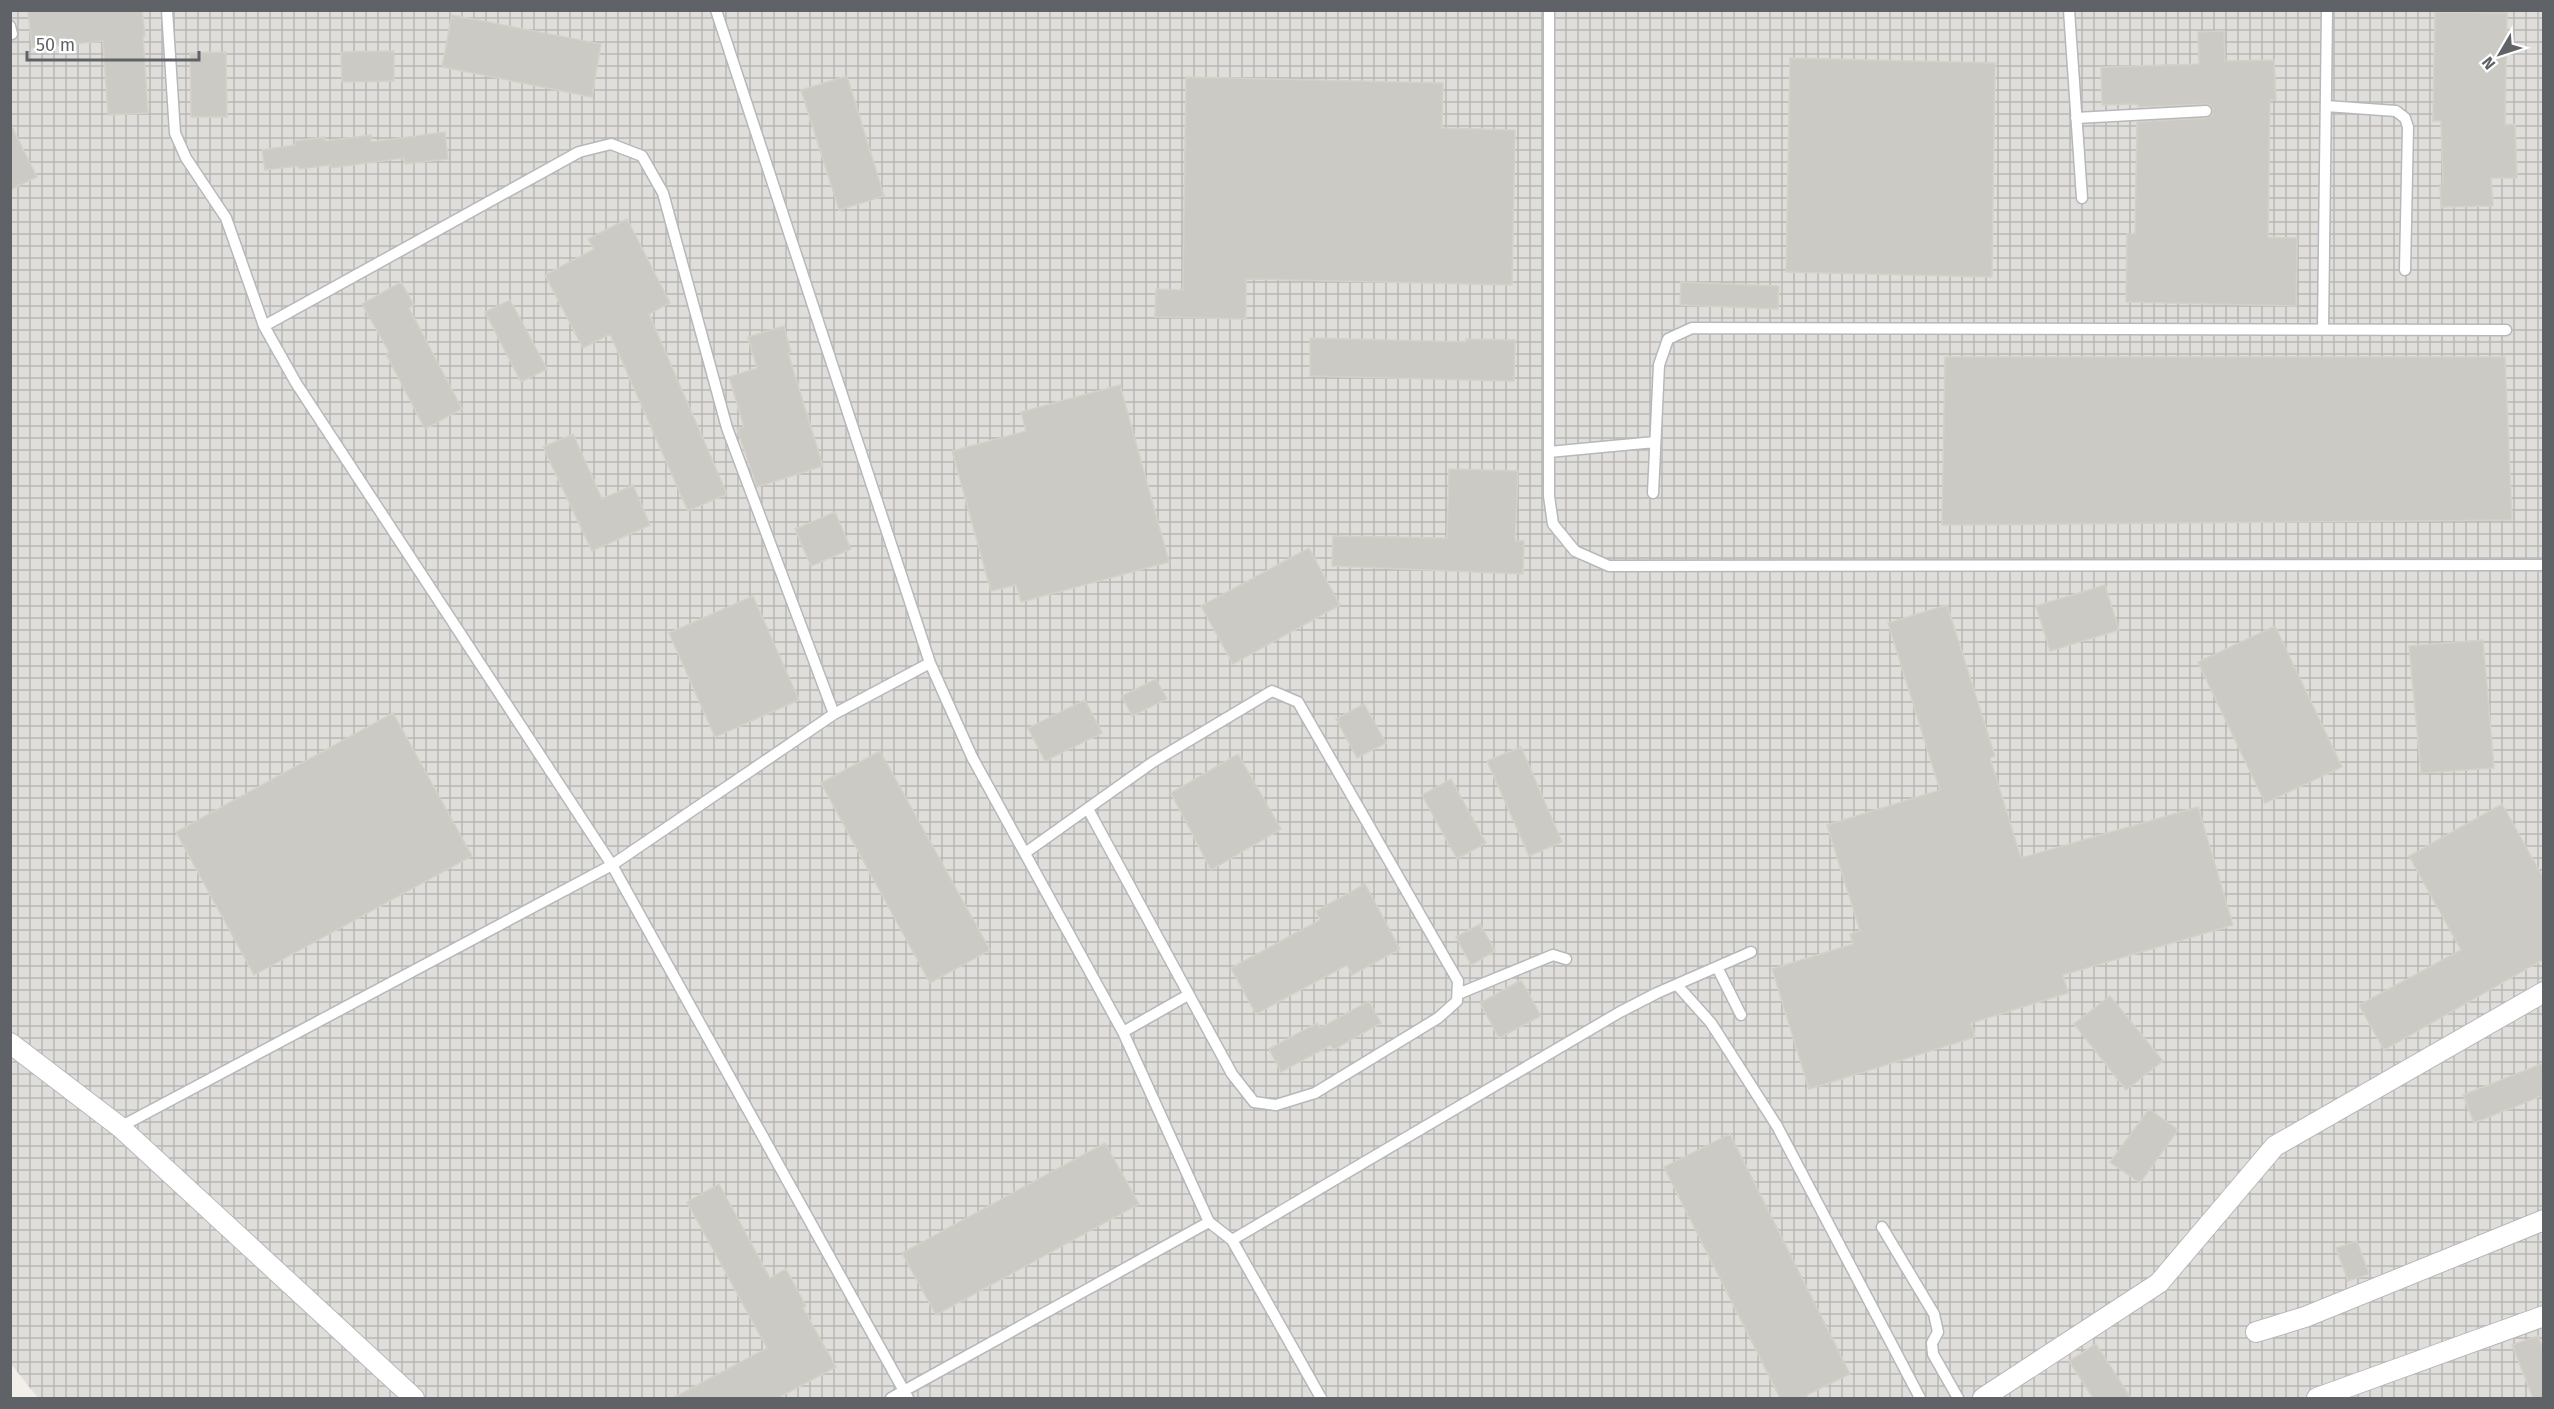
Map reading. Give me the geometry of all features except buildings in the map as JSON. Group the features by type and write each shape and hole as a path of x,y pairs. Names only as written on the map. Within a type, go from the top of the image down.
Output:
{"street":[{"path":"1983,1398 2159,1283 2275,1146 2544,992"},
{"path":"10,1043 120,1127 411,1398"},
{"path":"2256,1332 2305,1317 2544,1220"},
{"path":"2317,1398 2544,1316"}],"lane":[{"path":"167,10 175,133 186,158 226,218 264,326 296,383 612,865 906,1395"},
{"path":"716,10 930,663 972,758 1123,1032 1209,1222 1232,1240 1321,1398"},
{"path":"1549,10 1549,496 1553,524 1575,551 1609,566 2544,565"},
{"path":"2069,10 2082,198"},
{"path":"2323,329 2327,10"},
{"path":"2326,106 2396,111 2404,118 2408,127 2405,270"},
{"path":"2076,118 2206,111"},
{"path":"264,326 579,152 611,144 642,156 663,193 727,428 834,714"},
{"path":"1653,493 1659,364 1668,339 1692,328 2506,330"},
{"path":"1549,452 1655,442"},
{"path":"120,1127 612,865 834,714 930,663"},
{"path":"1025,853 1153,762 1272,691 1284,695 1298,702 1458,981 1457,1001 1438,1018 1315,1093 1276,1105 1254,1102 1232,1074 1088,809"},
{"path":"1232,1240 1620,1012 1750,952"},
{"path":"1458,994 1553,955 1566,959"},
{"path":"1717,967 1741,1015"},
{"path":"1677,985 1712,1023 1777,1126 1920,1398"},
{"path":"1123,1032 1188,995"},
{"path":"891,1398 906,1395 1209,1222"},
{"path":"1882,1227 1934,1314 1938,1332 1932,1343 1934,1354 1958,1398"}],"shaded area":[{"path":"11,11 2543,11 2543,1398 38,1398 11,1364"}]}
